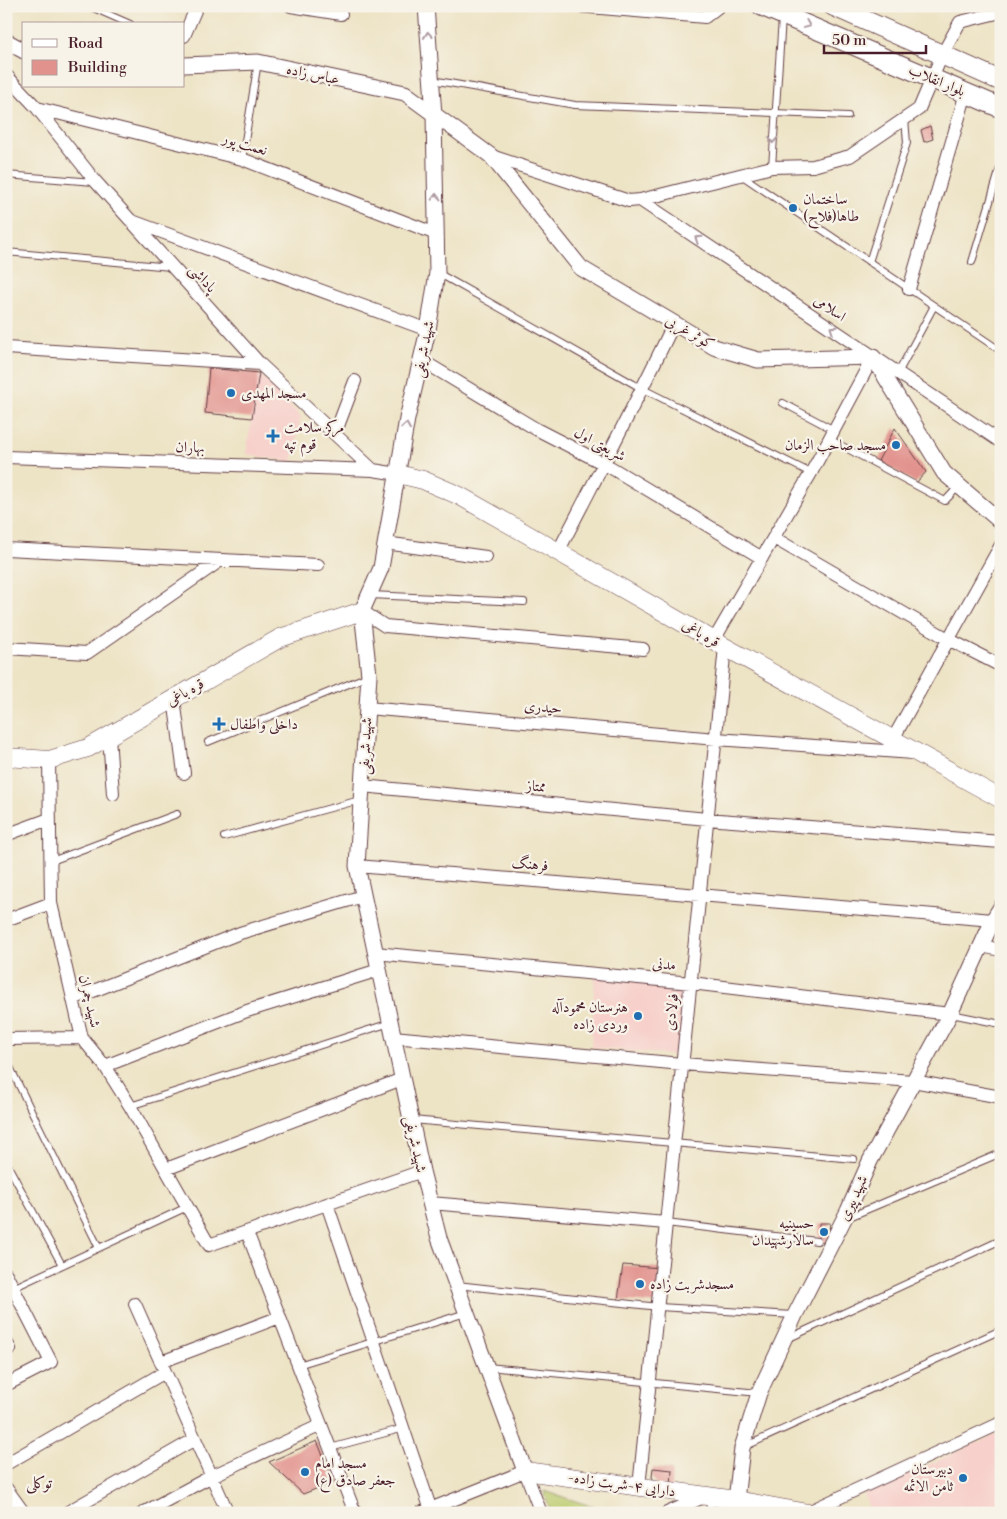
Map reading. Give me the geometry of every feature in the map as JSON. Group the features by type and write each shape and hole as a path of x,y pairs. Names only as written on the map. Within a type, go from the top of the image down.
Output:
{"main road":[{"name":"بلوار انقلاب","path":"762,6 1001,108"},
{"name":"بلوار انقلاب","path":"833,6 1001,81"},
{"name":"قره باغی","path":"398,474 423,480 460,496 1001,799"},
{"name":"قره باغی","path":"6,757 49,760 88,748 280,638 366,603"},
{"name":"-دارایی ۴-شربت زاده","path":"525,1471 639,1487 709,1504 736,1500 808,1512"}],"street":[{"path":"185,34 197,6"},
{"path":"291,6 340,14"},
{"name":"شهید شریفى","path":"426,6 434,114 437,273 428,330 407,419 381,568 366,603 369,675 357,866 430,1203 456,1285 525,1471"},
{"path":"578,6 705,17 719,6"},
{"name":"اسلامی","path":"491,156 629,200 640,200 772,167 813,166 850,156 919,109 942,55 960,22 988,11 1001,12"},
{"path":"6,41 22,50"},
{"name":"عباس زاده","path":"185,65 258,62 405,93 434,114"},
{"name":"پاداشی","path":"6,75 36,108 129,220 260,364 373,470"},
{"path":"909,289 966,92"},
{"name":"نعمت پور","path":"36,108 242,158 436,234"},
{"name":"کوثر غربی","path":"434,114 491,156 581,268 714,347 758,360 873,357"},
{"name":"اسلامی","path":"640,200 1001,442"},
{"path":"129,220 428,330"},
{"path":"558,552 643,389 674,323"},
{"path":"6,348 260,364"},
{"path":"720,643 762,558 812,473 873,357"},
{"path":"873,357 944,473 1001,522"},
{"name":"شریعتی اول","path":"421,360 536,429 603,464 762,558"},
{"path":"335,434 355,381"},
{"name":"بهاران","path":"6,457 373,470"},
{"path":"373,470 398,474"},
{"path":"774,538 948,639 1001,666"},
{"path":"385,543 486,557"},
{"path":"893,739 1001,545"},
{"path":"6,550 318,565"},
{"path":"6,648 87,653 221,560"},
{"path":"366,603 385,626 643,649"},
{"name":"فولادی","path":"639,1487 716,739 720,643"},
{"path":"174,699 184,773"},
{"name":"حیدری","path":"367,708 716,739 918,753"},
{"path":"109,736 113,794"},
{"name":"شهید چمران","path":"49,760 51,903 82,1038 105,1066 130,1106 209,1246 247,1232"},
{"name":"ممتاز","path":"362,793 1001,842"},
{"path":"6,835 49,819"},
{"name":"فرهنگ","path":"357,866 700,894 997,913"},
{"path":"73,999 240,933 364,896"},
{"path":"6,920 51,903"},
{"name":"شهید پیری","path":"736,1500 742,1448 760,1394 795,1315 844,1220 870,1162 950,1014 997,913"},
{"path":"981,946 1001,950"},
{"name":"مدنی","path":"375,953 691,983 950,1014"},
{"path":"105,1066 247,1011 379,970"},
{"path":"391,1030 682,1064 913,1081 1001,1096"},
{"path":"6,1039 82,1038"},
{"path":"166,1168 402,1079"},
{"path":"355,1513 247,1232 422,1172"},
{"path":"430,1203 666,1222"},
{"path":"327,1204 404,1428 428,1511 525,1471 541,1513"},
{"path":"6,1274 50,1362 6,1385"},
{"path":"135,1304 228,1513"},
{"path":"6,1464 163,1367 280,1317"},
{"path":"808,1512 1001,1423"},
{"path":"143,1513 212,1476 321,1424"},
{"path":"66,1513 195,1439"},
{"path":"6,1488 24,1513"},
{"path":"667,1513 709,1504"}],"lane":[{"path":"88,6 125,22"},
{"path":"772,167 783,15"},
{"path":"242,158 258,62"},
{"path":"432,80 575,105 848,116"},
{"path":"869,262 907,143 904,119"},
{"path":"972,262 1001,165"},
{"path":"6,175 96,182"},
{"path":"740,175 1001,351"},
{"path":"6,252 171,267"},
{"path":"437,273 643,389 812,473"},
{"path":"898,373 934,306"},
{"path":"783,403 945,501 959,486"},
{"path":"366,603 524,602"},
{"path":"208,742 369,675"},
{"path":"224,837 362,793"},
{"path":"49,862 177,814"},
{"path":"950,1014 1001,1024"},
{"path":"130,1106 391,1030"},
{"path":"6,1059 99,1248"},
{"path":"411,1120 854,1158"},
{"path":"844,1220 1001,1153"},
{"path":"6,1162 62,1265"},
{"path":"13,1288 187,1207"},
{"path":"666,1222 817,1241"},
{"path":"784,1340 1001,1240"},
{"path":"456,1285 659,1307 795,1315"},
{"path":"298,1365 467,1313"},
{"path":"742,1448 1001,1330"},
{"path":"486,1366 650,1381 760,1394"},
{"path":"330,1448 404,1428"}],"shaded area":[{"name":"مرکز سلامت قوم تپه","path":"259,373 301,417 292,462 246,454"},
{"name":"هنرستان محمودآله وردی زاده","path":"595,976 687,985 680,1056 591,1047"},
{"name":"دبیرستان ثامن الائمه","path":"997,1434 1001,1444 1001,1513 872,1513 863,1494"}],"green space":[{"path":"544,1491 613,1513 551,1513"}],"building":[{"path":"930,126 933,139 924,142 921,130"},
{"name":"مسجد المهدی","path":"209,368 259,373 252,418 205,413"},
{"name":"مسجد صاحب الزمان","path":"895,428 926,472 916,483 878,461"},
{"name":"حسینیه سالارشهیدان","path":"819,1223 830,1223 828,1242 819,1241"},
{"name":"مسجدشربت زاده","path":"623,1265 660,1268 657,1304 618,1300"},
{"name":"مسجد امام جعفر صادق (ع)","path":"317,1441 334,1482 303,1494 269,1462"},
{"path":"653,1468 672,1470 671,1487 657,1485 652,1477"}],"place":[{"name":"ساختمان طاها(فلاح)","path":"793,208"},
{"name":"مسجد المهدی","path":"231,393"},
{"name":"مرکز سلامت قوم تپه","path":"273,436"},
{"name":"مسجد صاحب الزمان","path":"896,445"},
{"name":"داخلی واطفال","path":"219,724"},
{"name":"هنرستان محمودآله وردی زاده","path":"638,1016"},
{"name":"حسینیه سالارشهیدان","path":"824,1232"},
{"name":"مسجدشربت زاده","path":"640,1284"},
{"name":"مسجد امام جعفر صادق (ع)","path":"305,1472"},
{"name":"دبیرستان ثامن الائمه","path":"963,1478"}],"district":[{"name":"توکلی","path":"39,1482"}]}
